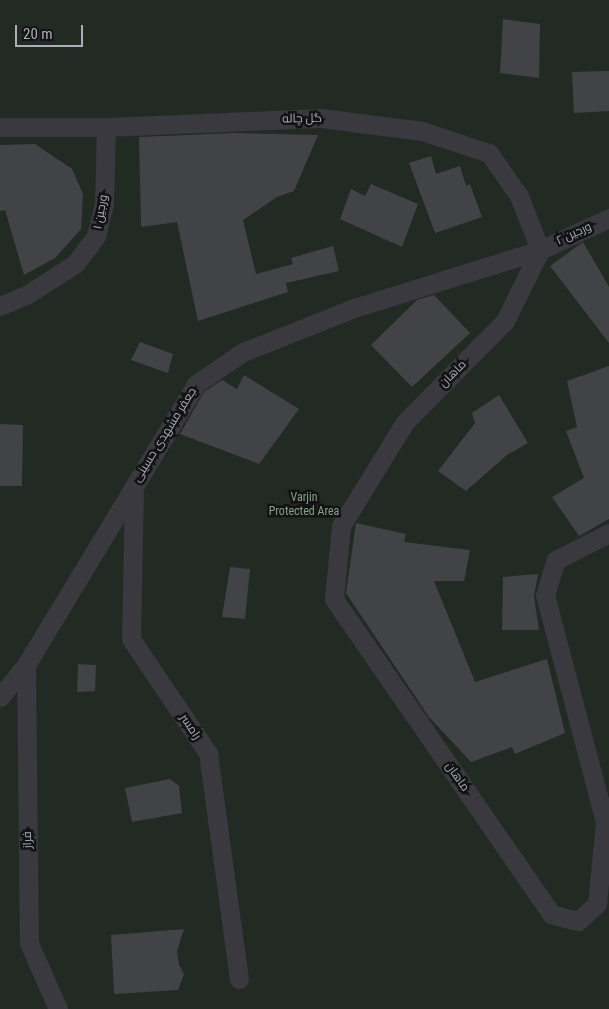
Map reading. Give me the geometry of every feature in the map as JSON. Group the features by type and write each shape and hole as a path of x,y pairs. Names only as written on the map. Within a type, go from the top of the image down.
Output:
{"street":[{"name":"گل چاله","path":"0,127 106,127 322,118 422,131 489,153 520,196 540,250"},
{"name":"ورجین ۱","path":"0,306 28,294 75,264 96,236 104,204 106,127"},
{"name":"ورجین ۲","path":"540,250 609,218"},
{"name":"جعفر مشهدی حسینی","path":"0,697 26,665 196,384 243,352 354,308 540,250"},
{"name":"ماهان","path":"540,250 505,321 405,422 341,526 334,598 551,914 578,922 597,904 605,822 545,595 556,560 609,533"},
{"name":"رامسر","path":"134,486 131,640 208,753 239,979"},
{"name":"فراز","path":"26,665 29,943 58,1009"}],"green space":[{"name":"Varjin Protected Area","path":"0,0 609,0 609,1009 0,1009"}],"building":[{"path":"503,19 540,24 539,78 500,73"},
{"path":"609,71 609,111 574,113 572,72"},
{"path":"234,133 318,135 294,191 277,197 243,220 256,274 293,264 291,258 333,246 339,271 286,283 288,292 198,321 177,222 141,227 139,137"},
{"path":"35,144 72,169 83,194 81,229 55,258 24,275 5,210 0,211 0,145"},
{"path":"431,156 436,174 460,166 466,186 470,184 482,217 435,233 409,163"},
{"path":"371,184 418,204 402,247 340,219 351,189 365,196"},
{"path":"583,242 609,287 609,343 550,266"},
{"path":"434,295 470,333 412,387 371,345 417,300"},
{"path":"140,342 173,354 168,373 131,360"},
{"path":"609,366 609,519 579,536 552,497 584,478 566,431 577,427 567,381"},
{"path":"244,375 299,409 259,464 180,434 204,392 222,380 237,389"},
{"path":"499,395 528,443 507,455 466,491 438,471 475,423 472,413"},
{"path":"0,424 23,425 22,486 0,486"},
{"path":"356,523 406,534 404,542 470,550 464,581 434,581 475,682 547,659 565,733 515,754 512,747 471,762 429,717 346,593"},
{"path":"230,567 250,569 245,619 222,617"},
{"path":"538,574 534,597 539,630 502,630 503,577"},
{"path":"78,664 96,665 95,691 77,692"},
{"path":"170,779 179,786 182,813 132,822 125,788"},
{"path":"184,929 177,951 179,965 184,974 178,990 114,994 111,935"}]}
